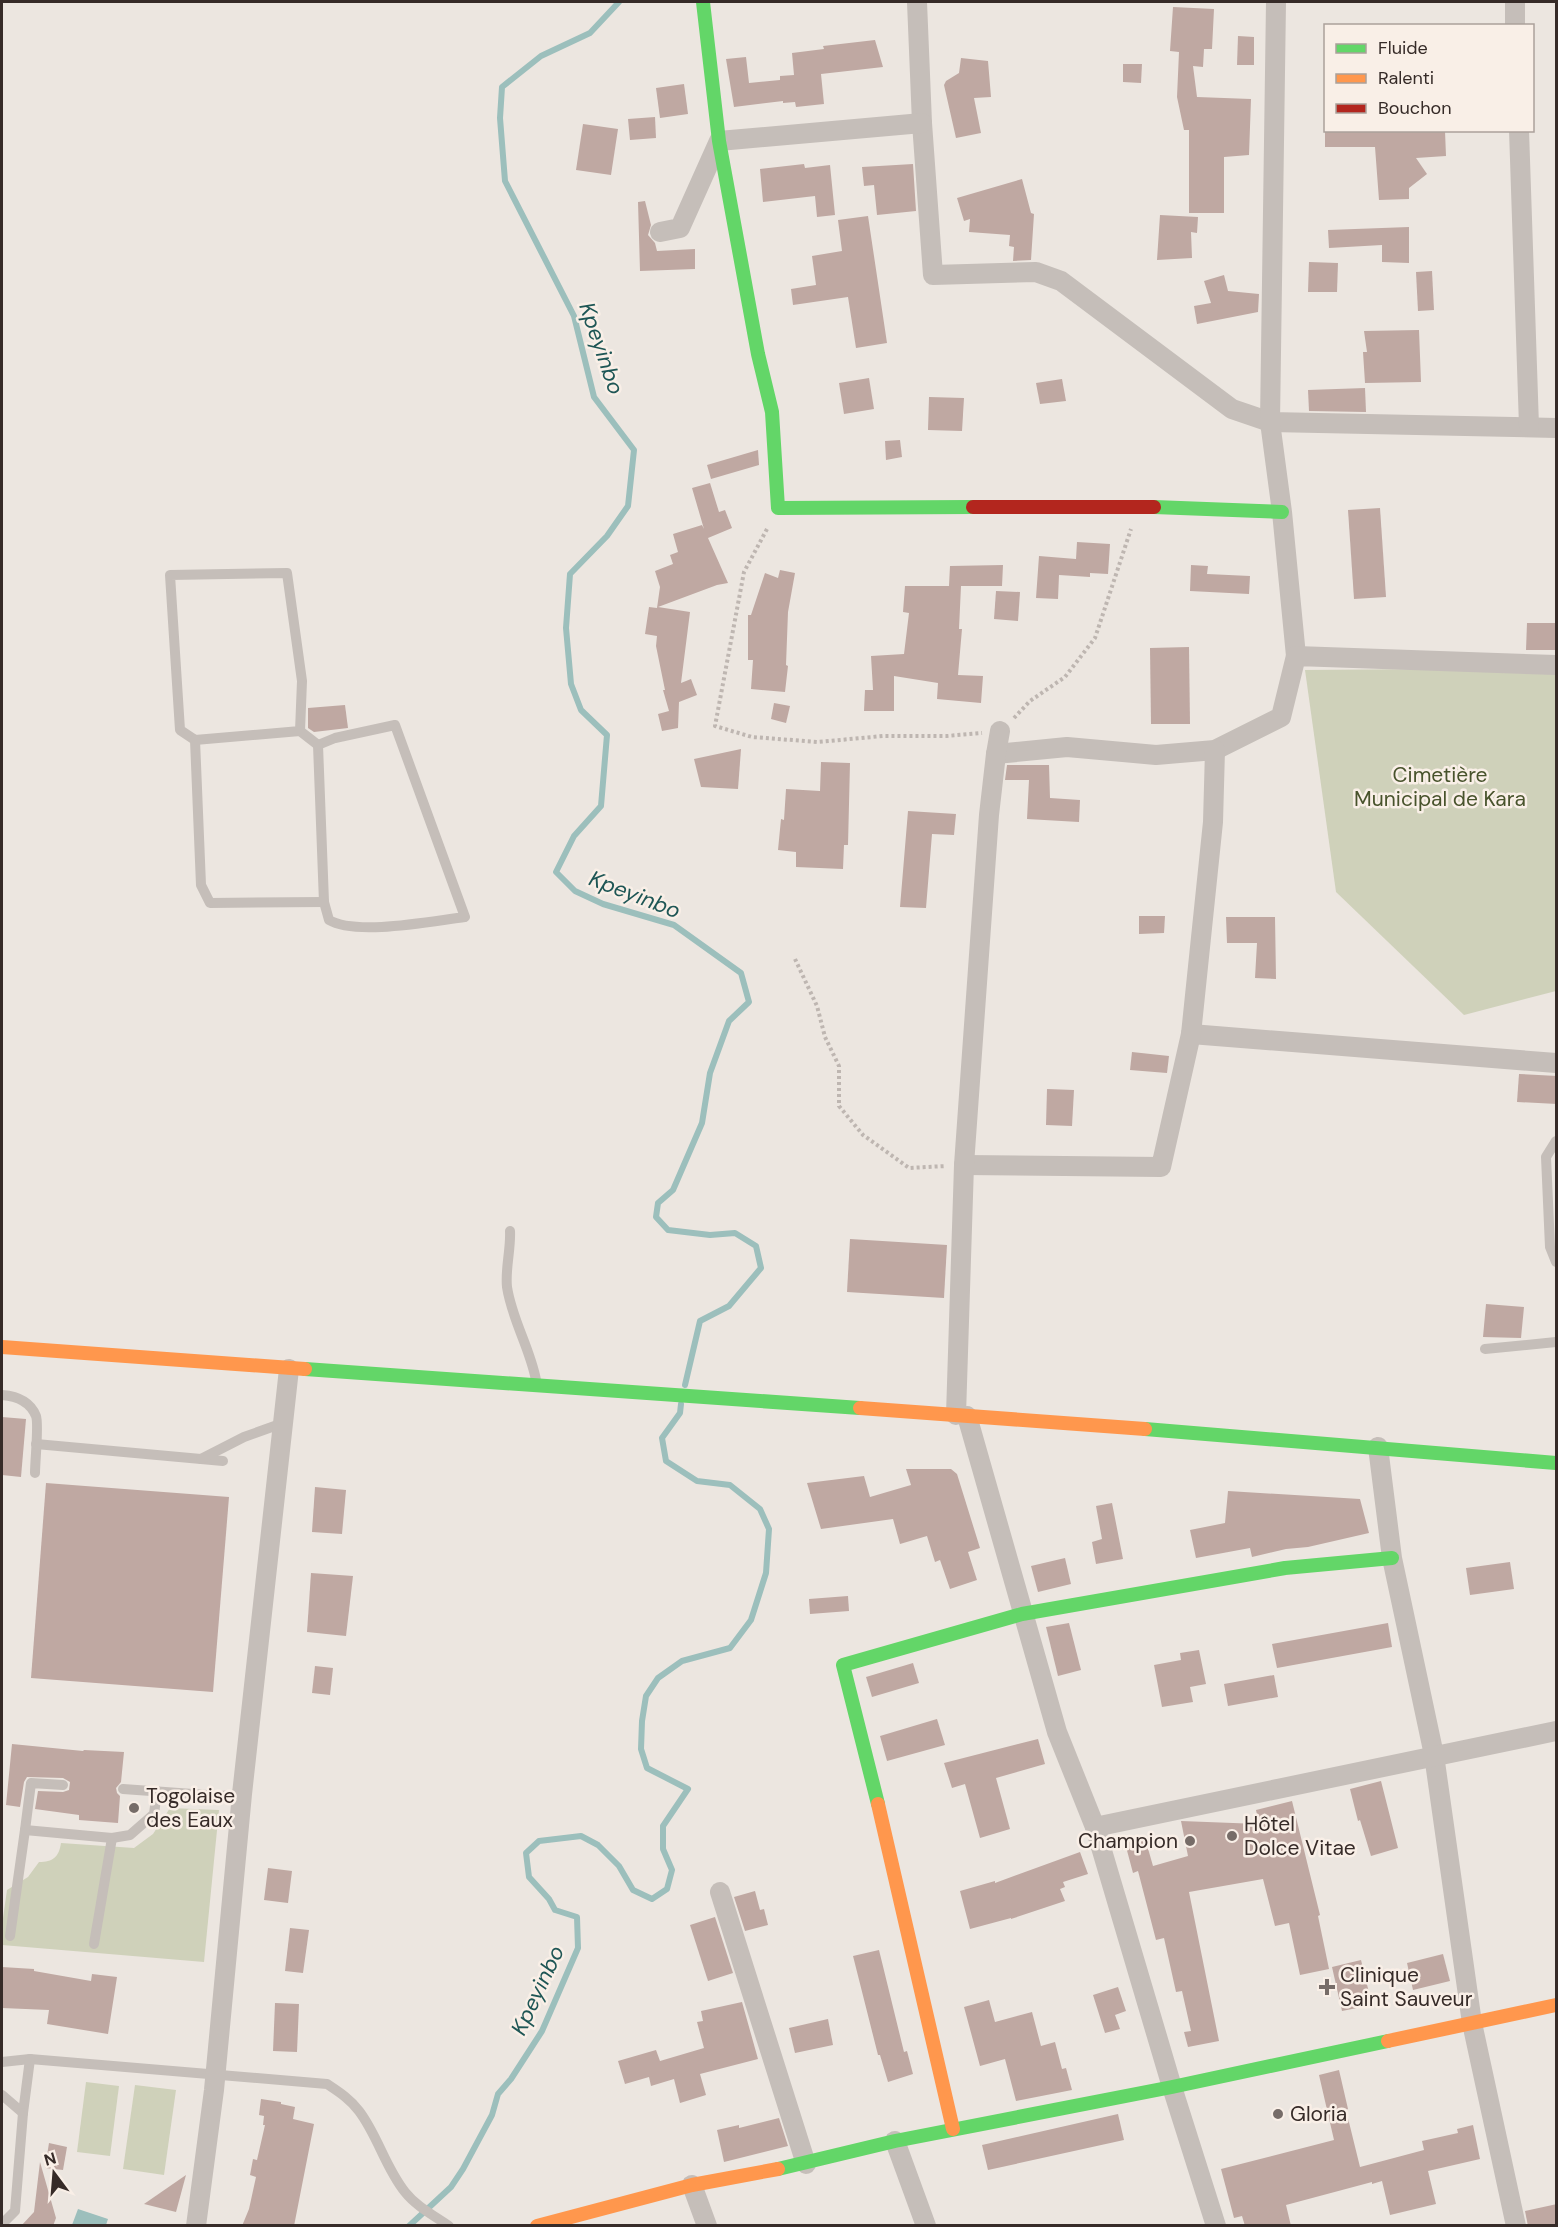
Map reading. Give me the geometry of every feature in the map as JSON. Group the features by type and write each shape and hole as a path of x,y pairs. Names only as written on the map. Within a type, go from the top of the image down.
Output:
{"main road":[{"path":"703,2 719,141 758,354 772,412 778,508 1138,506 1282,512"},
{"path":"2,1347 1378,1447 1557,1463"},
{"path":"953,2129 853,1699 843,1665 1022,1614 1285,1568 1392,1558"},
{"path":"537,2226 692,2185 806,2164 895,2141 1172,2087 1557,2006"}],"street":[{"path":"917,2 922,123 933,275 1036,272 1061,281 1232,409 1270,422 1557,428"},
{"path":"996,754 1067,747 1156,755 1215,750 1281,717 1296,656 1282,512 1270,422 1276,2"},
{"path":"1515,2 1515,24"},
{"path":"660,232 680,228 719,141 922,123"},
{"path":"1519,132 1529,426"},
{"path":"1296,656 1557,665"},
{"path":"1000,732 989,815 964,1166 961,1416 1057,1732 1095,1827 1216,2226"},
{"path":"964,1166 1161,1167 1191,1034 1213,822 1215,750"},
{"path":"1191,1034 1557,1063"},
{"path":"196,2226 216,2076 242,1794 289,1369"},
{"path":"1378,1447 1392,1558 1434,1755 1472,2023 1516,2226"},
{"path":"1095,1827 1557,1731"},
{"path":"720,1892 806,2164"},
{"path":"895,2141 926,2226"},
{"path":"692,2185 707,2226"}],"lane":[{"path":"300,731 302,681 286,573 170,575 180,730 195,740 300,731 318,745 324,902 329,920 339,926 392,926 465,917 395,725 335,738 318,745"},
{"path":"195,740 201,885 210,903 324,902"},
{"path":"1557,1141 1546,1157 1550,1247 1557,1262"},
{"path":"510,1231 507,1285 519,1330 531,1358 537,1387"},
{"path":"1485,1349 1557,1342"},
{"path":"2,1395 15,1396 26,1403 36,1416 35,1473"},
{"path":"201,1459 244,1437 283,1423"},
{"path":"36,1444 223,1461"},
{"path":"10,1936 31,1783 63,1785"},
{"path":"123,1790 221,1796 242,1794"},
{"path":"25,1830 112,1838 130,1835 153,1814 157,1791"},
{"path":"94,1944 112,1838"},
{"path":"2,2223 15,2211 30,2059"},
{"path":"2,2061 30,2059 327,2084 348,2098 360,2112 406,2194 448,2226"},
{"path":"2,2095 23,2113"}],"path":[{"path":"778,508 744,572 715,726 752,737 818,742 883,736 947,736 1000,732 1030,701 1065,677 1095,638 1138,506"},
{"path":"795,959 817,1006 825,1037 838,1066 839,1106 863,1134 909,1168 964,1166"}],"green space":[{"name":"Cimetière Municipal de Kara","path":"1556,668 1556,991 1464,1015 1336,892 1305,670"},
{"path":"170,1808 219,1810 204,1962 2,1945 2,1925 7,1890 28,1877 39,1862 54,1858 59,1852 61,1843 134,1848 153,1834"},
{"path":"86,2082 119,2086 110,2156 77,2152"},
{"path":"135,2085 176,2090 164,2175 123,2169"}],"water":[{"path":"78,2209 108,2219 106,2225 72,2225"}],"building":[{"path":"1173,7 1214,9 1212,49 1204,49 1203,67 1193,66 1197,97 1251,99 1249,155 1224,157 1224,213 1189,213 1189,130 1184,130 1177,97 1179,52 1170,51"},
{"path":"1238,36 1254,37 1254,65 1237,65"},
{"path":"875,40 883,67 821,74 824,104 796,107 795,102 783,103 783,101 734,107 726,59 746,57 749,83 780,80 780,76 794,75 792,53 824,49 823,46"},
{"path":"961,58 988,61 991,97 974,98 981,133 956,138 944,85 946,81 959,73"},
{"path":"1123,64 1142,64 1141,83 1123,82"},
{"path":"684,84 688,114 660,118 656,88"},
{"path":"655,117 656,138 630,140 628,119"},
{"path":"583,124 618,129 611,175 576,170"},
{"path":"1325,132 1445,132 1446,156 1416,158 1427,174 1409,188 1409,199 1379,200 1375,147 1325,147"},
{"path":"804,164 805,168 830,165 835,215 817,217 815,196 763,202 760,169"},
{"path":"913,164 916,211 877,215 874,185 864,186 862,167"},
{"path":"1022,179 1031,213 1034,214 1031,260 1013,261 1014,247 1009,246 1010,235 969,232 970,219 964,221 957,198"},
{"path":"645,201 651,225 648,235 655,243 657,251 695,249 695,269 640,271 638,202"},
{"path":"1160,215 1198,217 1197,233 1191,232 1192,258 1157,260"},
{"path":"868,216 887,343 856,348 848,297 793,305 791,289 816,285 812,256 842,251 838,220"},
{"path":"1409,227 1409,263 1382,262 1382,245 1329,248 1328,230"},
{"path":"1309,262 1338,263 1337,292 1308,292"},
{"path":"1432,271 1434,310 1418,311 1416,272"},
{"path":"1224,275 1228,291 1259,294 1258,312 1197,324 1194,306 1211,303 1204,281"},
{"path":"1419,330 1421,382 1365,383 1363,352 1367,352 1364,331"},
{"path":"869,378 874,409 844,414 839,383"},
{"path":"1062,379 1066,401 1040,404 1036,383"},
{"path":"1365,388 1366,412 1309,411 1308,390"},
{"path":"929,397 964,398 962,431 928,430"},
{"path":"900,440 902,457 886,460 885,441"},
{"path":"758,450 759,465 711,479 707,465"},
{"path":"710,483 719,512 725,510 732,528 708,538 728,583 658,607 690,612 681,683 691,679 697,695 679,702 678,728 662,731 658,714 669,711 663,690 665,690 656,646 657,636 645,634 649,607 657,608 660,587 655,571 673,564 670,555 678,552 673,534 702,525 704,529 692,488"},
{"path":"1380,508 1386,597 1354,599 1348,510"},
{"path":"1077,542 1110,544 1108,574 1090,573 1090,577 1059,575 1058,599 1036,598 1039,556 1076,559"},
{"path":"1003,565 1002,586 961,586 959,629 962,629 958,675 983,676 981,703 937,699 938,683 894,676 894,711 864,711 865,690 873,690 871,656 904,654 909,613 903,612 905,586 949,586 950,566"},
{"path":"1191,565 1208,566 1207,574 1250,576 1249,594 1190,591"},
{"path":"780,570 795,573 788,612 786,665 788,666 785,692 751,689 753,660 748,660 748,615 751,615 765,573 778,578"},
{"path":"996,591 1020,592 1018,621 994,619"},
{"path":"1527,623 1557,623 1557,650 1526,650"},
{"path":"1189,647 1190,724 1151,724 1150,648"},
{"path":"774,703 790,706 786,723 771,719"},
{"path":"345,705 348,728 314,732 308,728 308,708"},
{"path":"741,749 738,789 701,787 694,759"},
{"path":"821,762 850,763 848,845 844,845 843,869 796,867 796,852 778,850 781,819 784,820 786,789 820,791"},
{"path":"1007,765 1049,765 1050,798 1080,800 1079,822 1027,819 1029,780 1005,780"},
{"path":"908,811 956,814 954,835 932,834 926,908 900,907"},
{"path":"1139,916 1165,916 1164,933 1139,934"},
{"path":"1226,917 1275,917 1276,979 1255,978 1257,943 1227,943"},
{"path":"1132,1052 1169,1056 1167,1073 1130,1070"},
{"path":"1519,1074 1557,1076 1557,1104 1517,1102"},
{"path":"1047,1089 1074,1090 1072,1126 1046,1125"},
{"path":"850,1239 947,1245 944,1298 847,1292"},
{"path":"1486,1304 1524,1307 1521,1338 1483,1337"},
{"path":"2,1417 26,1419 21,1477 2,1475"},
{"path":"906,1469 951,1469 957,1474 980,1548 968,1552 977,1580 950,1589 940,1560 935,1562 927,1536 900,1544 893,1519 821,1529 807,1483 864,1476 870,1497 911,1485"},
{"path":"46,1483 229,1497 213,1692 31,1678"},
{"path":"315,1487 346,1490 342,1534 312,1532"},
{"path":"1228,1491 1360,1499 1369,1533 1252,1557 1250,1548 1196,1558 1190,1530 1225,1523"},
{"path":"1112,1503 1123,1559 1096,1564 1092,1542 1102,1539 1096,1506"},
{"path":"1065,1558 1071,1584 1038,1592 1031,1566"},
{"path":"1510,1562 1514,1589 1470,1595 1466,1568"},
{"path":"311,1573 353,1576 346,1636 307,1632"},
{"path":"848,1596 849,1611 810,1614 809,1599"},
{"path":"1069,1623 1081,1670 1058,1676 1046,1627"},
{"path":"1388,1623 1392,1647 1277,1668 1272,1644"},
{"path":"1199,1650 1206,1684 1190,1687 1193,1702 1162,1707 1154,1665 1181,1660 1180,1653"},
{"path":"913,1663 919,1683 872,1697 866,1677"},
{"path":"315,1666 333,1668 330,1695 312,1693"},
{"path":"1274,1675 1278,1697 1228,1706 1224,1684"},
{"path":"937,1719 945,1745 887,1761 880,1736"},
{"path":"1038,1739 1045,1764 996,1778 1010,1829 980,1838 965,1784 952,1788 944,1763"},
{"path":"12,1744 83,1751 124,1752 121,1782 116,1788 120,1796 118,1823 79,1820 79,1815 35,1809 38,1791 63,1792 69,1790 70,1782 63,1778 27,1777 20,1807 6,1805"},
{"path":"1381,1781 1398,1848 1371,1856 1360,1820 1358,1821 1350,1789"},
{"path":"1292,1801 1320,1915 1318,1916 1329,1969 1300,1975 1289,1923 1275,1926 1263,1879 1189,1892 1219,2041 1188,2047 1184,2032 1191,2031 1182,1991 1176,1992 1164,1938 1156,1940 1138,1871 1133,1873 1125,1843 1145,1838 1153,1866 1188,1856 1181,1821 1259,1824 1256,1810"},
{"path":"1080,1852 1088,1874 1063,1882 1065,1887 1060,1889 1065,1901 1011,1919 970,1929 960,1891 995,1881 995,1883"},
{"path":"268,1868 292,1871 288,1903 264,1900"},
{"path":"755,1891 760,1910 764,1909 768,1925 745,1931 734,1897"},
{"path":"715,1917 733,1973 708,1981 690,1925"},
{"path":"290,1928 309,1930 303,1973 285,1971"},
{"path":"879,1950 904,2052 907,2051 913,2074 888,2082 880,2055 878,2055 853,1956"},
{"path":"1443,1954 1450,1981 1413,1990 1407,1963"},
{"path":"1361,1960 1372,2005 1342,2011 1332,1967"},
{"path":"2,1967 34,1969 34,1971 91,1981 92,1974 117,1977 108,2034 47,2024 49,2010 2,2008"},
{"path":"1118,1987 1126,2011 1115,2015 1120,2029 1105,2033 1093,1995"},
{"path":"989,2000 995,2022 1032,2012 1041,2046 1055,2042 1062,2069 1066,2068 1072,2090 1016,2101 1005,2059 980,2066 964,2007"},
{"path":"742,2002 758,2059 700,2074 706,2095 680,2103 674,2079 651,2086 649,2077 625,2084 618,2061 656,2050 660,2061 704,2048 697,2022 703,2021 701,2011"},
{"path":"275,2003 299,2004 297,2052 273,2051"},
{"path":"828,2019 833,2045 795,2053 789,2028"},
{"path":"1339,2070 1360,2167 1424,2150 1422,2141 1458,2133 1457,2129 1473,2125 1480,2159 1428,2171 1436,2204 1390,2215 1382,2181 1372,2184 1372,2182 1286,2205 1291,2226 1245,2226 1242,2216 1234,2218 1221,2169 1334,2140 1319,2075"},
{"path":"261,2099 295,2107 293,2119 314,2124 294,2226 242,2226 249,2209 256,2177 250,2175 253,2159 257,2160 265,2125 263,2125 264,2116 259,2115"},
{"path":"1118,2114 1124,2140 988,2170 982,2145"},
{"path":"779,2118 788,2146 724,2162 717,2130 739,2125 739,2128"},
{"path":"49,2143 67,2147 63,2170 45,2168"},
{"path":"40,2162 56,2218 53,2226 21,2226 34,2212"},
{"path":"186,2175 176,2212 144,2204"},
{"path":"1557,2204 1557,2226 1528,2226 1525,2211"}],"waterway":[{"name":"Kpeyinbo","path":"619,2 590,33 541,56 502,87 500,118 505,181 574,316 594,397 634,450 628,506 607,536 570,574 566,628 571,684 581,710 607,735 601,806 574,836 556,872 575,891 603,904 674,925 741,973 749,1002 729,1021 710,1073 702,1123 673,1190 658,1203 656,1217 668,1230 710,1235 735,1233 756,1246 761,1268 729,1306 700,1321 685,1385"},
{"name":"Kpeyinbo","path":"409,2226 451,2187 463,2169 492,2115 498,2094 511,2079 542,2031 578,1948 577,1917 555,1910 549,1899 529,1877 526,1853 539,1841 581,1836 598,1845 619,1866 633,1890 652,1899 667,1889 672,1870 663,1849 663,1826 688,1789 647,1768 641,1749 646,1696 658,1678 682,1661 730,1648 751,1620 766,1573 769,1529 760,1509 730,1485 697,1481 666,1461 662,1438 680,1413 681,1404"}],"traffic: fast":[{"path":"703,2 719,141 758,354 772,412 778,508 973,507"},
{"path":"1154,507 1282,512"},
{"path":"305,1369 860,1408"},
{"path":"1145,1429 1556,1463"},
{"path":"878,1804 843,1665 1022,1614 1285,1568 1392,1558"},
{"path":"778,2169 895,2141 1172,2087 1388,2041"}],"traffic: slow":[{"path":"2,1347 305,1369"},
{"path":"860,1408 1145,1429"},
{"path":"878,1804 953,2129"},
{"path":"1388,2041 1556,2005"},
{"path":"537,2226 692,2185 778,2169"}],"traffic: jam":[{"path":"973,507 1154,507"}],"place":[{"name":"Togolaise des Eaux","path":"134,1808"},
{"name":"Hôtel Dolce Vitae","path":"1232,1836"},
{"name":"Champion","path":"1190,1841"},
{"name":"Clinique Saint Sauveur","path":"1327,1987"},
{"name":"Gloria","path":"1278,2114"}]}
